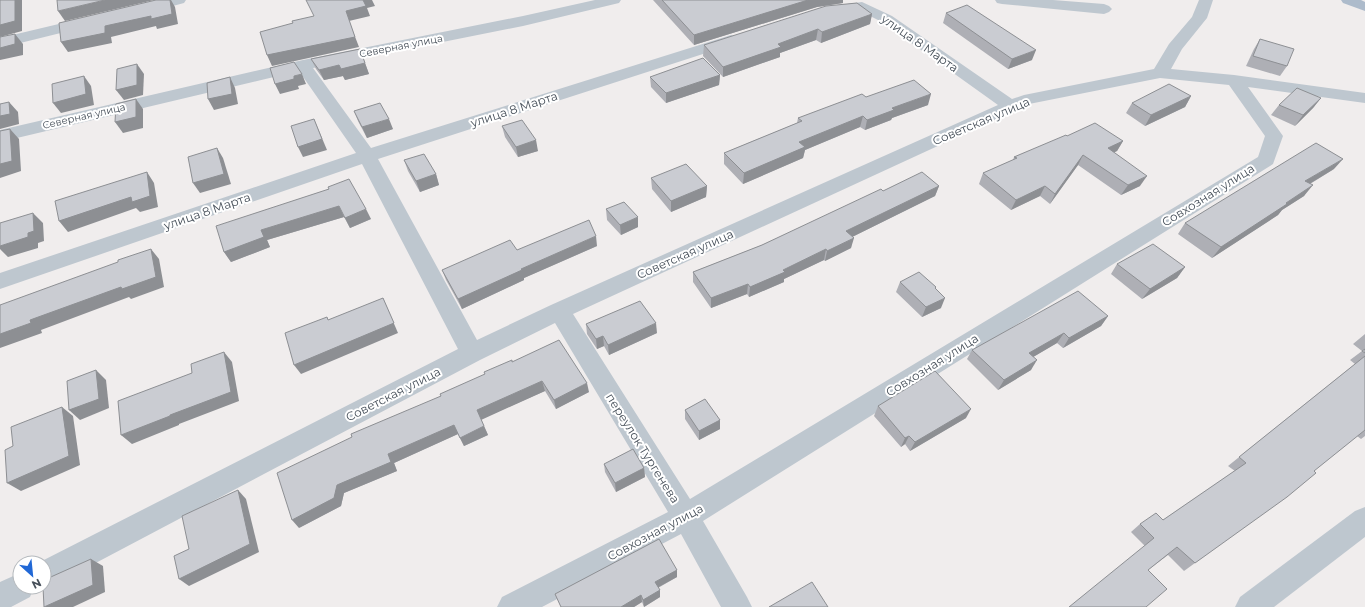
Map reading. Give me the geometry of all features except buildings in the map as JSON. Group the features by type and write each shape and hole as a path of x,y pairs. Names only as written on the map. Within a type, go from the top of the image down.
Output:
{"main road":[{"path":"1348,0 1365,7"}],"street":[{"path":"127,13 179,0"},
{"name":"Северная улица","path":"0,136 303,65 523,21 614,0"},
{"path":"1002,0 1104,9"},
{"path":"1160,72 1175,47 1199,18 1206,0"},
{"name":"улица 8 Марта","path":"814,14 862,6 887,19 1010,106"},
{"path":"0,43 104,18"},
{"name":"улица 8 Марта","path":"0,281 367,156 746,35"},
{"path":"303,65 367,156 472,353"},
{"name":"Советская улица","path":"52,570 472,353 559,311 1024,100 1160,72 1234,80 1365,98"},
{"name":"Совхозная улица","path":"512,607 686,517 1266,160 1274,136 1234,80"},
{"name":"переулок Тургенева","path":"559,311 686,517 737,607"},
{"path":"1250,607 1365,520"},
{"path":"0,597 12,591"}]}
